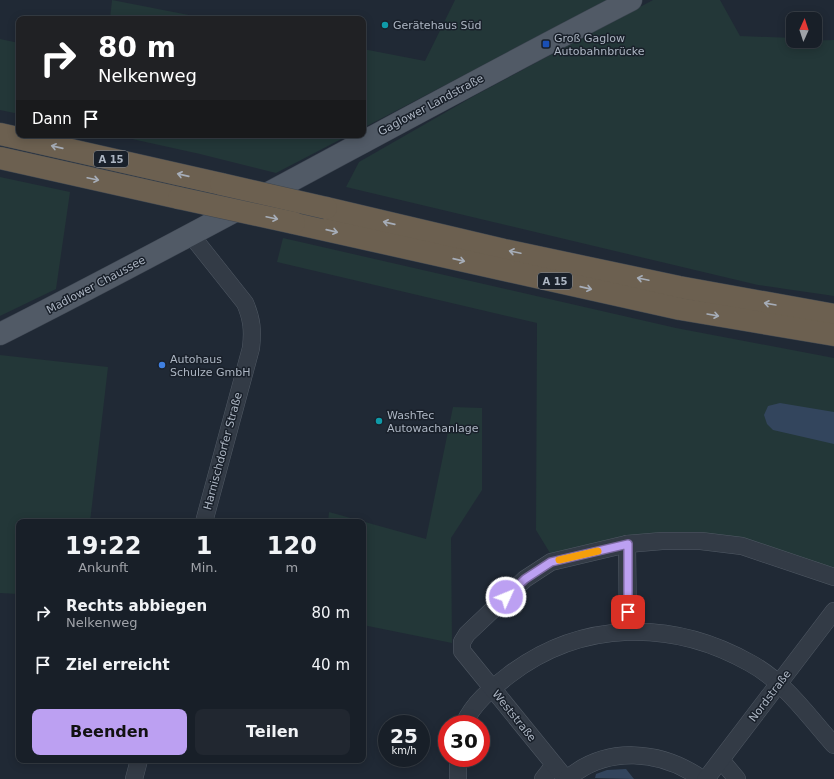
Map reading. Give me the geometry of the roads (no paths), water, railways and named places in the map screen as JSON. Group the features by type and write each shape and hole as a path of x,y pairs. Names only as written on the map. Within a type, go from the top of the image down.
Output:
{"highway":[{"name":"A 15","path":"0,134 16,138"},
{"name":"A 15","path":"18,138 504,250 679,287 834,315"},
{"name":"A 15","path":"0,158 680,309 834,335"}],"main road":[{"name":"Gaglower Landstraße","path":"191,235 505,65 631,0"},
{"name":"Madlower Chaussee","path":"0,334 191,235"}],"street":[{"name":"Harnischdorfer Straße","path":"191,235 242,298 250,314 253,331 251,348 205,519"},
{"path":"628,631 628,544 662,541 701,541 742,546 834,577"},
{"name":"Weststraße","path":"567,779 462,651 462,642 467,634 525,579 551,562 628,544"},
{"name":"Nordstraße","path":"706,779 834,612"},
{"path":"470,715 475,706 492,688 522,665 562,644 596,635 628,631 656,632 704,642 751,663 780,683 834,745"},
{"path":"567,779 582,767 618,756 643,756 665,759 688,769 702,779"},
{"path":"721,760 736,779"},
{"path":"134,779 138,763"},
{"path":"544,779 554,765"},
{"path":"458,767 458,779"}],"water":[{"path":"780,403 834,412 834,444 773,430 767,424 764,415 768,406"},
{"path":"626,769 634,779 595,778 596,774 607,770"}],"place":[{"name":"Gerätehaus Süd","path":"385,25"},
{"name":"Groß Gaglow Autobahnbrücke","path":"546,44"},
{"name":"Autohaus Schulze GmbH","path":"162,365"},
{"name":"WashTec Autowachanlage","path":"379,421"}]}
